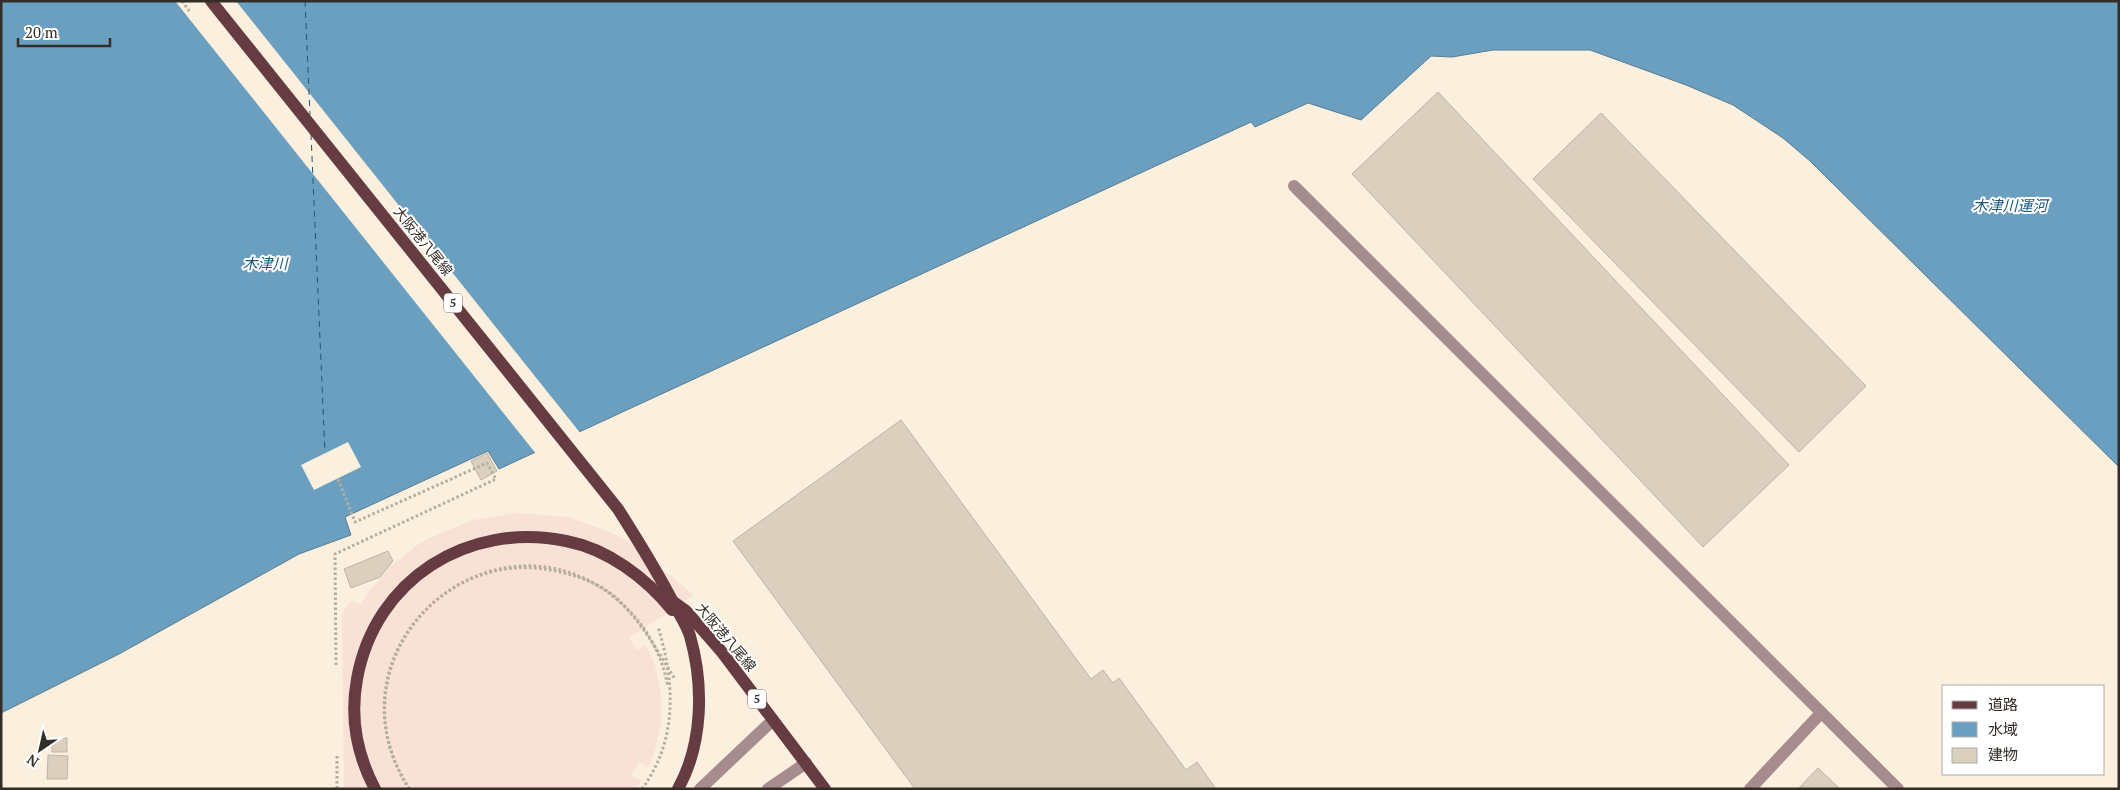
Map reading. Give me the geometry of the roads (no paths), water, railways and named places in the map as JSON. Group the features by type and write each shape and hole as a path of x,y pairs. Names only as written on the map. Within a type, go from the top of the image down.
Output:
{"main road":[{"name":"大阪港八尾線","path":"211,1 618,509 658,570 690,634 698,693 696,733 685,773 677,789"},
{"name":"大阪港八尾線","path":"376,789 361,759 357,741 354,702 357,676 364,648 381,616 402,589 443,557 477,543 512,537 532,537 567,541 599,552 637,574 677,615 689,643 698,706 692,744 677,789"},
{"name":"大阪港八尾線","path":"376,789 364,757 356,702 367,649 392,604 416,579 444,559 478,546 513,540 566,543 597,554 638,576 686,611 720,651 825,789"}],"street":[{"path":"1294,186 1898,789"},
{"path":"1750,789 1821,713"},
{"path":"700,789 773,720"},
{"path":"768,789 806,763"}],"water":[{"name":"木津川","path":"1,1 2119,1 2119,467 1810,161 1783,138 1733,105 1686,85 1590,50 1493,50 1452,57 1431,56 1361,120 1308,103 1255,127 1251,122 499,469 488,451 345,517 351,535 299,554 119,654 1,713"}],"water label":[{"name":"木津川運河","path":"2010,206"}]}
